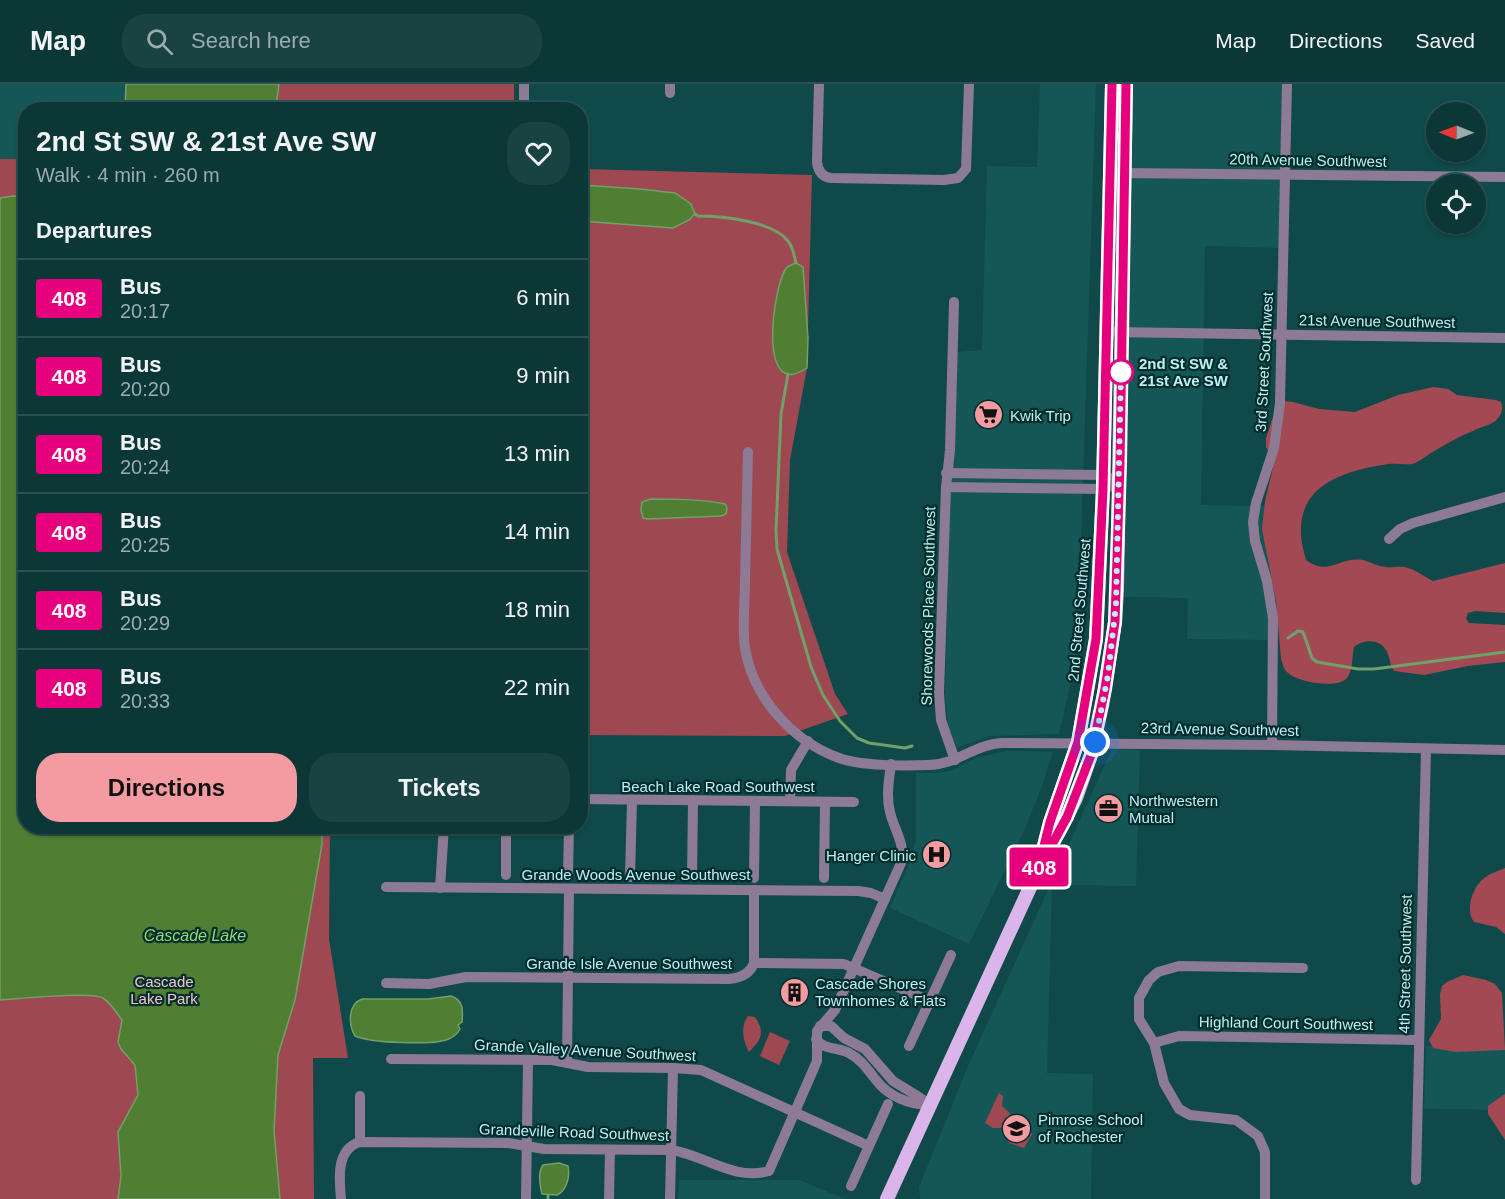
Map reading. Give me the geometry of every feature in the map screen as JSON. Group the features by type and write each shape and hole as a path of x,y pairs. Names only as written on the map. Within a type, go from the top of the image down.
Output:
{"main road":[{"name":"2nd Street Southwest","path":"1038,870 1050,822 1078,742 1096,639 1103,489 1112,84"},
{"path":"887,1199 1038,870 1067,817 1095,742 1115,622 1126,84"}],"street":[{"path":"524,84 524,102"},
{"path":"819,84 817,162 819,171 824,176 950,180 958,178 968,165 969,84"},
{"name":"3rd Street Southwest","path":"1272,745 1273,618 1267,581 1255,541 1253,522 1256,503 1271,459 1277,426 1281,378 1287,84"},
{"name":"20th Avenue Southwest","path":"1110,173 1505,177"},
{"name":"Shorewoods Place Southwest","path":"954,302 950,450 946,473 940,703 944,732 955,760"},
{"name":"21st Avenue Southwest","path":"1106,332 1505,338"},
{"name":"23rd Avenue Southwest","path":"748,452 744,637 752,674 775,712 793,731 832,755 845,760 934,765 955,760 980,747 995,743 1078,742 1505,750"},
{"path":"946,473 1103,475 1119,483"},
{"name":"Shorewoods Place Southwest","path":"946,487 1103,489 1119,483"},
{"path":"1389,539 1407,525 1505,497"},
{"path":"790,801 791,770 808,741"},
{"name":"4th Street Southwest","path":"1416,1180 1426,749"},
{"name":"Grandeville Road Southwest","path":"360,1142 508,1143 544,1149 671,1150 734,1171 769,1172 817,1061 819,1054 817,1031 835,1010 899,868 903,854 888,806 891,764"},
{"name":"Beach Lake Road Southwest","path":"588,799 854,802"},
{"path":"630,877 632,800"},
{"path":"692,876 693,800"},
{"path":"754,878 755,801"},
{"path":"824,878 825,802"},
{"path":"440,888 443,834"},
{"path":"506,875 507,834"},
{"path":"568,876 569,834"},
{"name":"Grande Woods Avenue Southwest","path":"386,887 858,891 885,899"},
{"path":"567,1062 569,889"},
{"path":"754,890 754,963"},
{"path":"909,1046 951,956"},
{"name":"Grande Isle Avenue Southwest","path":"386,983 429,984 466,978 734,979 749,972 754,963 829,962 854,967 930,1001"},
{"path":"1266,1199 1265,1152 1258,1136 1236,1120 1190,1115 1179,1110 1164,1083 1154,1043 1139,1019 1139,998 1149,980 1158,972 1179,966 1303,968"},
{"name":"Grandeville Road Southwest","path":"817,1061 837,1038 835,1010"},
{"path":"820,1026 829,1025 844,1038 865,1049 893,1081 930,1106"},
{"name":"Highland Court Southwest","path":"1154,1043 1179,1036 1418,1040"},
{"path":"816,1039 822,1046 850,1053 861,1062 880,1085 895,1096 916,1105 930,1106"},
{"name":"Grande Valley Avenue Southwest","path":"391,1059 528,1060 567,1062 588,1067 673,1068 704,1071 869,1146"},
{"path":"526,1199 528,1060"},
{"path":"870,1072 879,1065"},
{"path":"670,1199 673,1068"},
{"path":"341,1199 343,1154 349,1147 360,1142 360,1096"},
{"path":"851,1186 888,1104"},
{"path":"609,1150 609,1199"}],"shaded area":[{"path":"0,84 161,84 161,102 18,102 18,164 0,161"},
{"path":"1040,84 1096,84 1078,634 1072,677 1059,734 989,736 957,748 948,725 945,694 950,493 957,352 982,350 987,166 1037,167"},
{"path":"1133,84 1287,84 1283,248 1205,246 1201,505 1278,506 1274,640 1187,639 1188,598 1124,597"},
{"path":"1433,387 1448,389 1457,395 1496,400 1501,402 1501,413 1489,425 1454,440 1415,463 1389,464 1358,470 1343,475 1317,490 1308,502 1303,516 1301,536 1306,560 1321,567 1363,560 1385,567 1405,567 1433,581 1505,563 1505,613 1475,611 1468,613 1466,619 1469,623 1505,625 1505,662 1468,666 1424,675 1394,671 1384,647 1376,642 1367,641 1354,647 1350,673 1341,682 1316,683 1292,676 1285,669 1281,659 1276,601 1262,529 1265,501 1274,463 1266,447 1266,438 1276,408 1284,401 1319,409 1355,412 1398,395"},
{"path":"1112,749 1140,750 1136,886 1052,885 1047,1073 1093,1074 1091,1199 920,1199 919,1187 968,1066"},
{"path":"1006,751 1053,752 1024,831 969,944 890,908 911,859 916,838 916,773 953,770 976,758"},
{"path":"1505,868 1505,934 1496,927 1474,922 1470,907 1472,896 1480,882 1488,875"},
{"path":"1463,975 1495,984 1502,993 1505,1050 1456,1052 1433,1048 1429,1040 1441,1019 1442,986"},
{"path":"1426,1046 1505,1047 1505,1110 1424,1109"},
{"path":"1505,1094 1505,1140 1488,1114 1488,1106"},
{"path":"679,1180 799,1180 846,1199 678,1199"}],"green space":[{"path":"205,84 514,84 514,102 195,102"},
{"name":"Cascade Lake","path":"0,159 18,159 18,834 330,834 329,939 348,1058 313,1058 314,1199 0,1199"},
{"path":"588,169 812,175 807,368 790,460 787,552 835,694 848,714 785,736 588,735"},
{"path":"748,1016 755,1017 761,1031 757,1043 749,1052 743,1034"},
{"path":"770,1032 790,1041 779,1065 760,1056"},
{"path":"999,1093 1003,1096 1002,1106 1032,1134 1024,1148 1009,1143 1002,1128 993,1128 985,1123"}],"water":[{"path":"126,84 279,84 277,102 125,102"},
{"path":"588,185 675,193 691,204 695,214 689,220 673,228 588,222"},
{"name":"Cascade Lake","path":"18,196 18,834 322,834 295,1000 278,1055 274,1131 280,1199 118,1199 121,1176 118,1132 138,1095 135,1065 118,1042 122,1020 109,1002 96,996 70,995 0,1000 0,198"},
{"path":"796,263 803,267 808,338 807,368 791,374 781,370 775,357 773,339 776,299 780,281 785,270"},
{"path":"650,499 706,501 725,504 727,508 726,514 721,516 643,518 642,502"},
{"path":"451,996 460,1003 462,1022 458,1025 460,1029 457,1033 446,1040 414,1043 386,1042 355,1036 353,1031 350,1020 352,1010 354,1005 362,999 428,999"},
{"path":"559,1163 568,1166 569,1174 565,1187 557,1195 542,1194 541,1168 543,1165"}],"waterway":[{"path":"695,214 746,221 771,229 788,241 796,263"},
{"path":"788,374 781,414 777,549 811,667 823,695 840,721 857,738 869,743 905,748 912,746"},
{"path":"1288,638 1298,631 1303,632 1312,658 1317,662 1358,669 1374,669 1505,652"}],"bus line":[{"name":"408","path":"1112,84 1103,489 1096,639 1089,691 1075,754 1050,822 1038,870 1076,798 1091,755 1105,689 1115,622 1126,84"}],"place":[{"name":"2nd St SW & 21st Ave SW","path":"1121,372"},
{"name":"Kwik Trip","path":"989,415"},
{"name":"Northwestern Mutual","path":"1108,809"},
{"name":"Hanger Clinic","path":"937,855"},
{"name":"Cascade Shores Townhomes & Flats","path":"794,992"},
{"name":"Pimrose School of Rochester","path":"1017,1128"}],"route":[{"path":"1095,742 1108,675 1115,622 1121,372"}],"park label":[{"name":"Cascade Lake Park","path":"164,990"}]}
